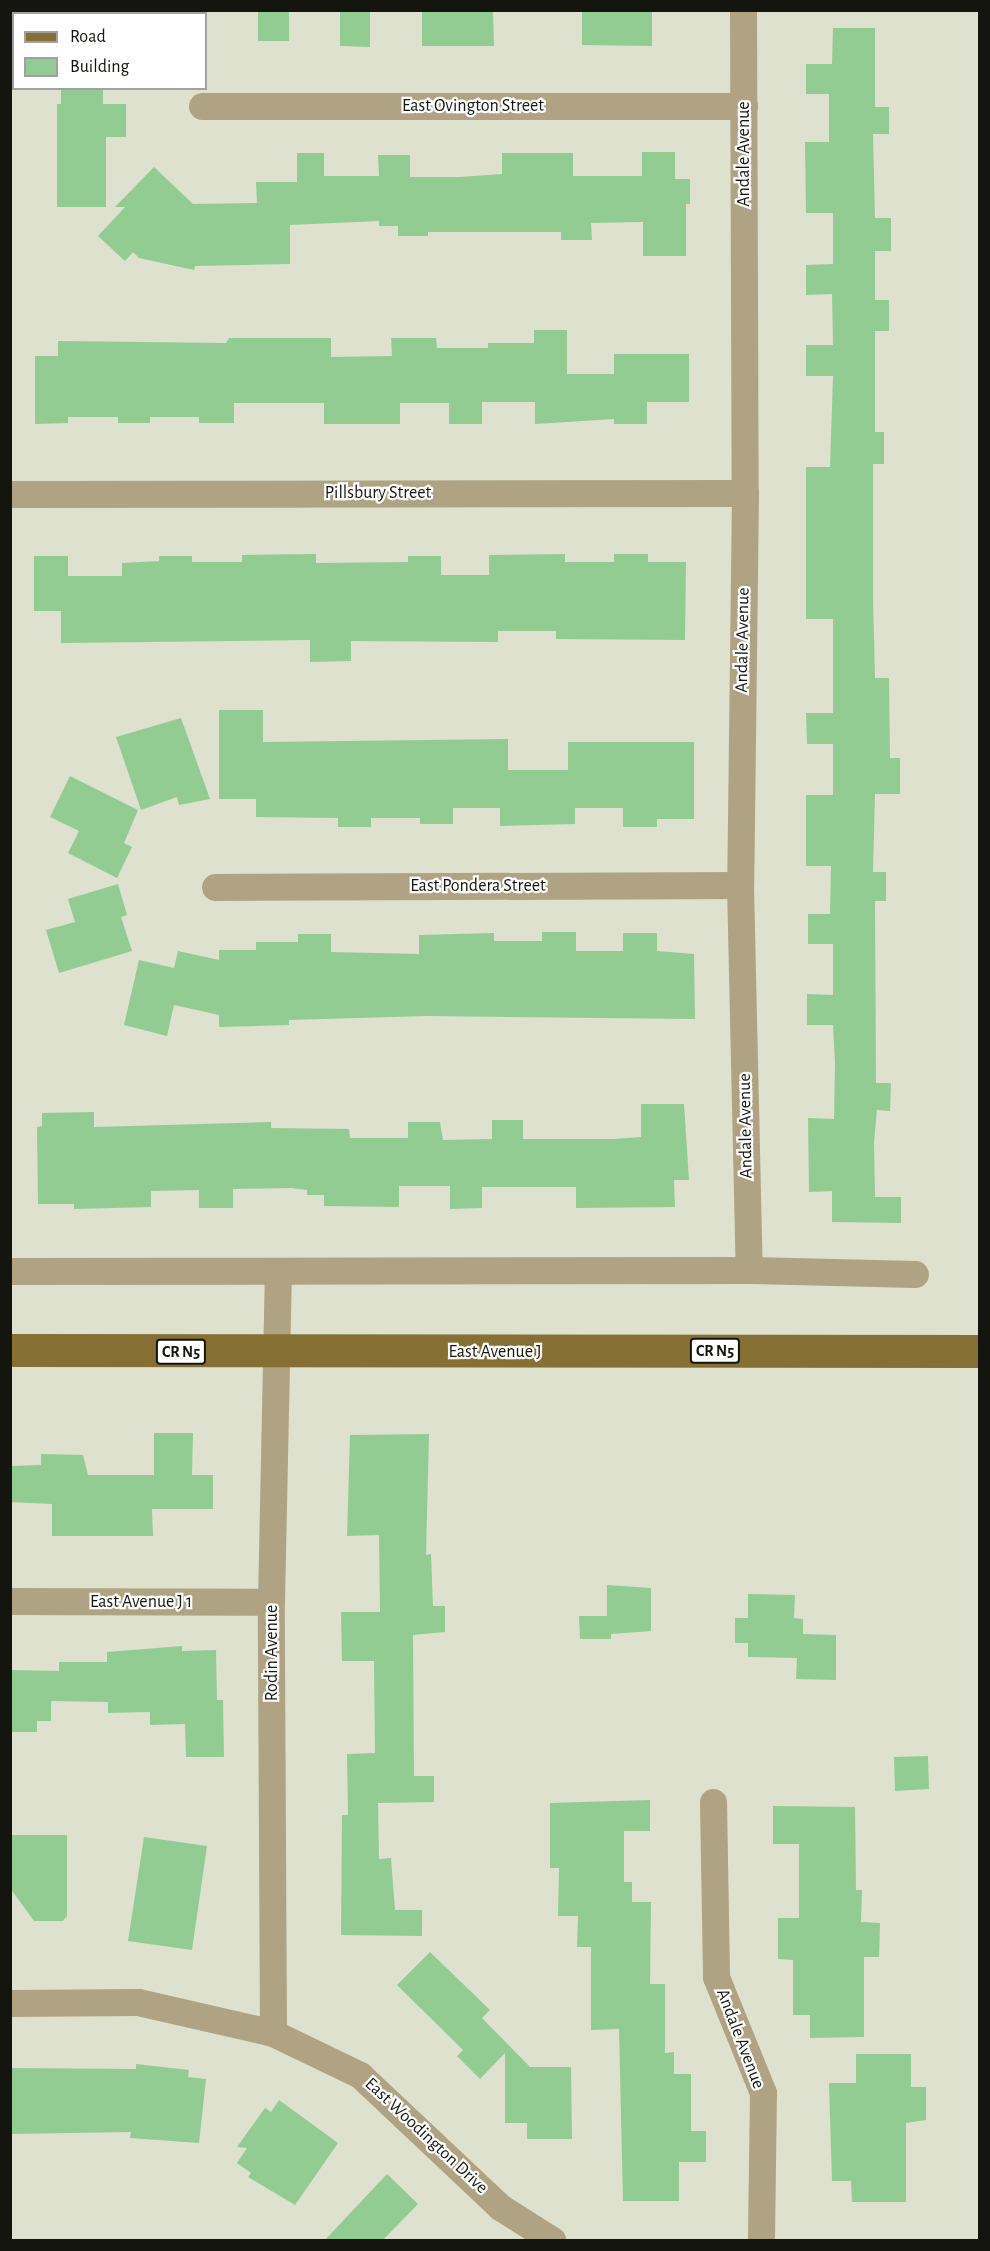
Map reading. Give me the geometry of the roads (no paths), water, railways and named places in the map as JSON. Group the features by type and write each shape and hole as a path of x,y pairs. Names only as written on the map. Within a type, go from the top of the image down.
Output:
{"main road":[{"name":"East Avenue J","path":"10,1350 276,1353 980,1351"}],"street":[{"name":"Andale Avenue","path":"743,10 745,493 740,885 749,1270"},
{"name":"East Ovington Street","path":"202,106 744,106"},
{"name":"Pillsbury Street","path":"10,494 745,493"},
{"name":"East Pondera Street","path":"215,887 740,885"},
{"path":"10,1271 278,1273 749,1270 915,1274"},
{"name":"Rodin Avenue","path":"273,2033 271,1602 278,1273"},
{"name":"East Avenue J 1","path":"10,1601 271,1602"},
{"name":"Andale Avenue","path":"713,1802 716,1977 763,2094 761,2241"},
{"name":"East Woodington Drive","path":"10,2003 138,2002 273,2033 360,2075 500,2207 552,2241"}]}
